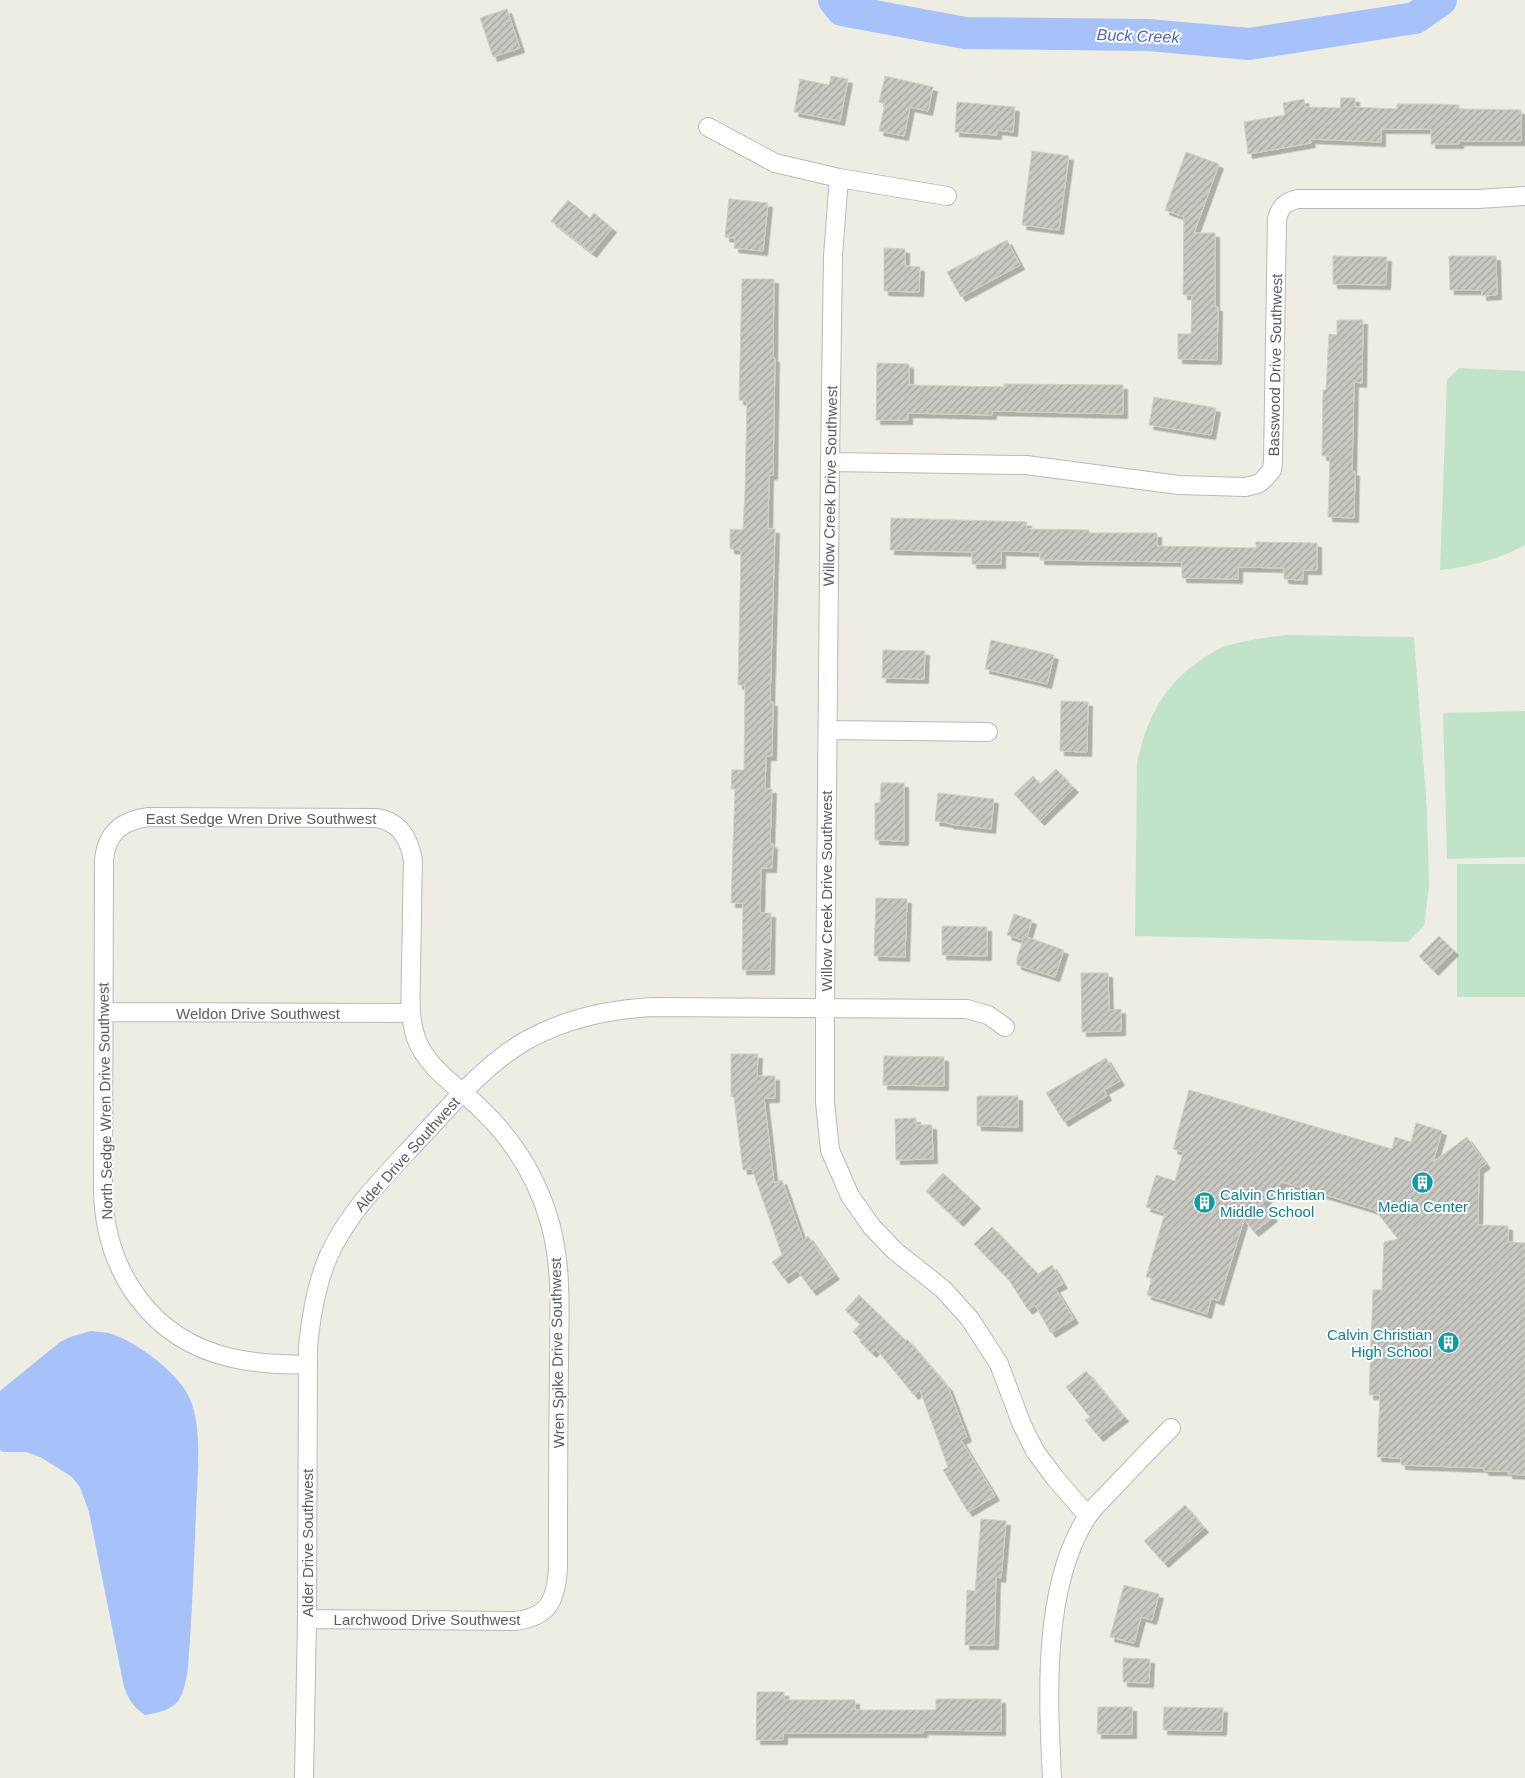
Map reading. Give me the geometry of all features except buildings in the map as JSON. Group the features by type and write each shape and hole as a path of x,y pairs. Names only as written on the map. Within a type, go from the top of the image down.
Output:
{"street":[{"path":"708,127 776,163 840,178 947,196"},
{"name":"Willow Creek Drive Southwest","path":"840,178 833,256 830,462 825,1008 827,1132 835,1163 850,1196 884,1241 943,1289 970,1319 999,1364 1034,1451 1088,1516"},
{"name":"Basswood Drive Southwest","path":"830,462 1012,464 1047,466 1179,485 1245,487 1258,484 1268,476 1272,470 1273,462 1277,219 1279,211 1284,204 1298,199 1478,199 1525,196"},
{"path":"828,730 988,732"},
{"name":"East Sedge Wren Drive Southwest","path":"116,830 127,822 149,816 366,818 389,820 403,833"},
{"name":"North Sedge Wren Drive Southwest","path":"116,830 108,842 104,859 103,1207 111,1247 128,1284 145,1309 177,1335 204,1349 231,1358 253,1362 308,1365"},
{"name":"Wren Spike Drive Southwest","path":"403,833 411,850 413,860 411,1013 416,1039 426,1056 442,1075 492,1120 522,1160 544,1205 554,1241 559,1306 558,1568 556,1591 544,1610"},
{"name":"Alder Drive Southwest","path":"304,1778 308,1365 310,1326 317,1290 329,1255 362,1201 462,1093 498,1060 543,1032 589,1015 616,1010 654,1007 967,1010 979,1011 988,1015 1005,1027"},
{"name":"Weldon Drive Southwest","path":"104,1012 411,1013"},
{"path":"1052,1778 1049,1728 1052,1635 1061,1580 1075,1541 1088,1516 1171,1428"},
{"name":"Larchwood Drive Southwest","path":"307,1619 515,1621 531,1618 544,1610"}],"green space":[{"path":"1459,368 1525,371 1525,545 1484,562 1440,570 1447,380"},
{"path":"1286,635 1414,637 1427,811 1429,886 1424,926 1408,942 1135,936 1137,764 1145,734 1157,706 1175,682 1209,654 1236,643"},
{"path":"1525,711 1525,857 1447,859 1443,713"},
{"path":"1457,864 1525,864 1525,997 1457,997"}],"water":[{"path":"91,1331 117,1336 159,1362 185,1390 190,1399 197,1425 198,1470 188,1668 184,1688 177,1702 165,1710 145,1715 132,1703 124,1687 89,1512 80,1487 72,1477 40,1457 26,1452 3,1452 0,1450 0,1391 60,1342"}],"waterway":[{"name":"Buck Creek","path":"834,0 842,10 965,33 1148,35 1249,44 1415,18 1441,0"}],"place":[{"name":"Media Center","path":"1423,1183"},
{"name":"Calvin Christian Middle School","path":"1204,1203"},
{"name":"Calvin Christian High School","path":"1448,1343"}]}
